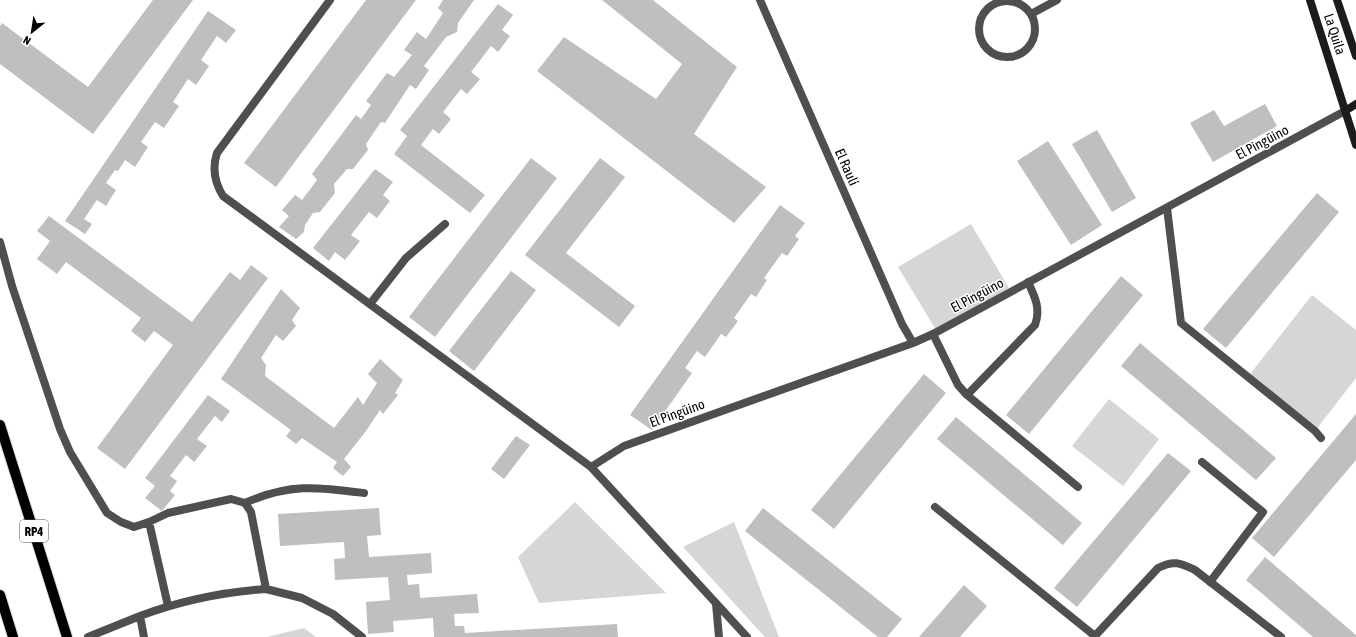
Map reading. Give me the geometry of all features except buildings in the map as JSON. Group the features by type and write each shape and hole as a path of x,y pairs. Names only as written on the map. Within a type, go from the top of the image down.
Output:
{"main road":[{"name":"La Quila","path":"1310,0 1356,145"},
{"name":"La Quila","path":"1337,0 1356,56"},
{"name":"El Pingüino","path":"1345,111 1356,104"},
{"name":"RP4","path":"0,425 67,637"},
{"path":"0,595 13,637"}],"street":[{"path":"330,0 217,153 215,161 215,174 218,188 224,196 591,467 746,637"},
{"name":"El Raulí","path":"760,0 902,324 913,343"},
{"path":"1031,14 1057,0"},
{"path":"1008,2 1025,8 1031,14 1035,23 1033,42 1019,55 1010,57 1000,56 985,46 980,33 981,20 985,12 992,6 1008,2"},
{"name":"El Pingüino","path":"591,467 624,446 913,343 933,334 1345,111"},
{"path":"1167,208 1181,323 1315,431 1321,438"},
{"path":"370,304 406,258 445,224"},
{"path":"0,242 14,293 60,429 70,452 107,513 121,522 134,527 168,513 231,499 245,503 292,488 319,487 364,493"},
{"path":"967,395 1035,325 1037,318 1037,302 1028,282"},
{"path":"933,334 958,385 967,395 1078,487"},
{"path":"1202,462 1263,512 1210,582"},
{"path":"245,503 251,512 266,589"},
{"path":"934,507 1095,636 1158,568 1170,562 1182,564 1195,570 1281,637"},
{"path":"149,522 168,606"},
{"path":"88,637 168,606 243,591 266,589 302,598 333,614 362,637"},
{"path":"716,604 719,637"},
{"path":"140,616 144,637"}],"shaded area":[{"path":"971,224 1009,288 936,330 898,267"},
{"path":"1312,295 1356,330 1356,378 1315,431 1247,378"},
{"path":"1109,399 1159,439 1123,486 1072,446"},
{"path":"575,502 666,593 539,603 518,557"},
{"path":"734,522 779,637 765,637 683,547"},
{"path":"304,628 316,637 267,637"}]}
